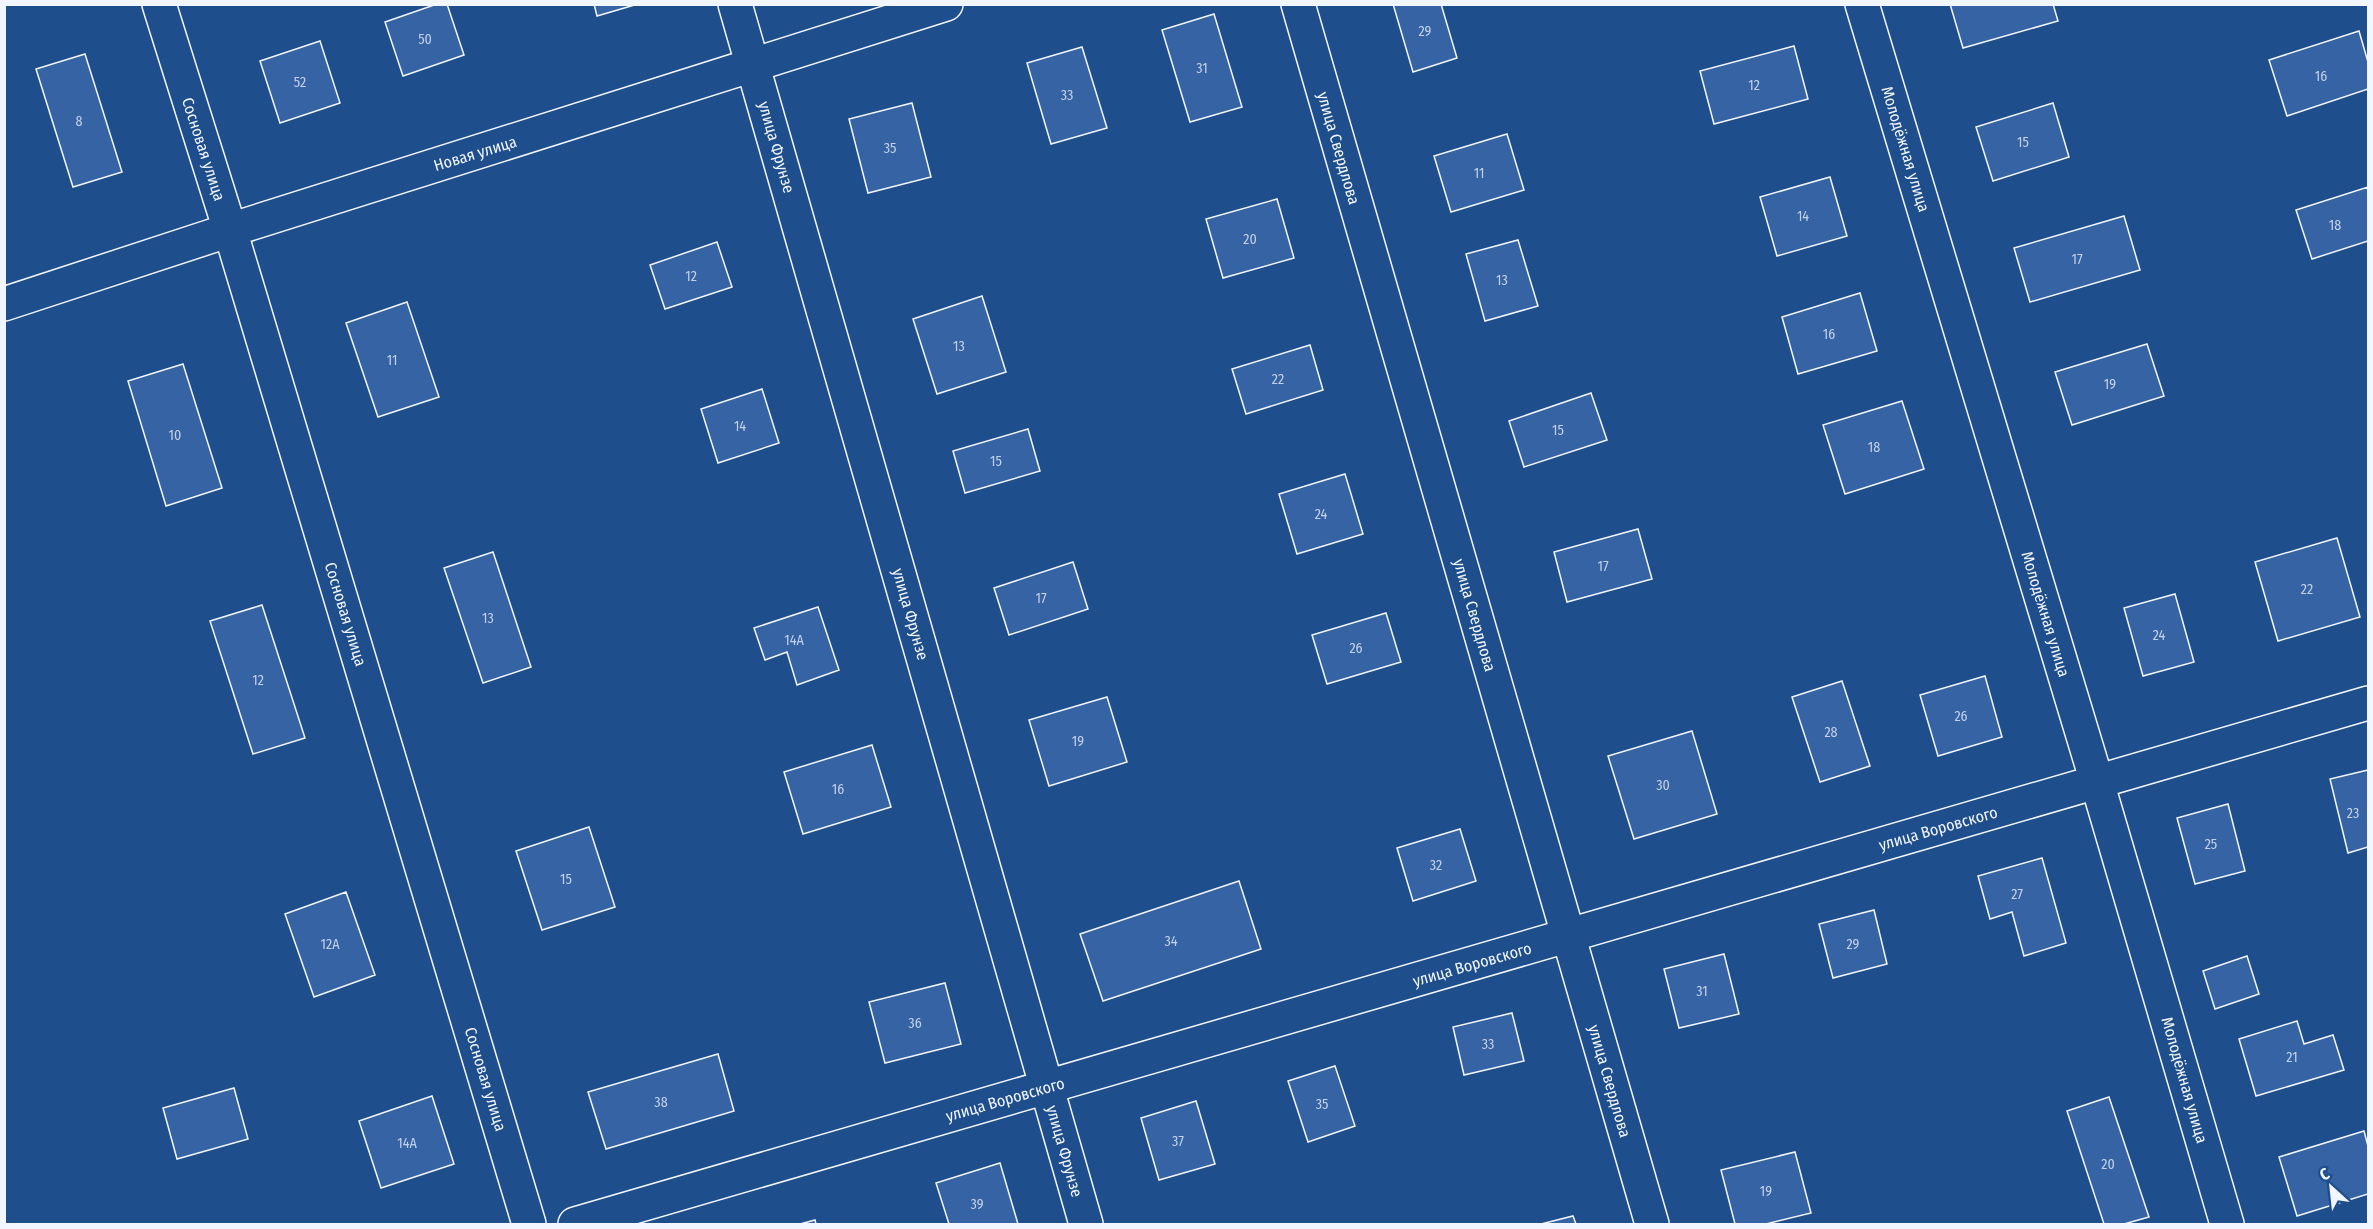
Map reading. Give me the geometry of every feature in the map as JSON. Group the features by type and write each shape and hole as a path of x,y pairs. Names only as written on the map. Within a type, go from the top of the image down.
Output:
{"street":[{"name":"Сосновая улица","path":"159,4 230,230 529,1224"},
{"name":"улица Фрунзе","path":"735,4 1086,1224"},
{"name":"Новая улица","path":"4,303 946,4"},
{"name":"улица Свердлова","path":"1298,4 1652,1224"},
{"name":"Молодёжная улица","path":"1862,4 2097,782 2227,1224"},
{"name":"улица Воровского","path":"575,1224 2368,703"}],"building":[{"path":"437,4 447,4 464,55 403,76 385,22"},
{"path":"594,4 638,4 597,16"},
{"path":"1393,4 1441,4 1457,58 1413,72"},
{"path":"1950,4 2053,4 2058,21 1963,48"},
{"path":"1214,14 1242,107 1190,122 1162,30"},
{"path":"2359,31 2368,62 2368,89 2287,116 2269,60"},
{"path":"320,41 340,103 280,123 260,61"},
{"path":"1794,46 1808,99 1714,124 1700,71"},
{"path":"1082,47 1107,128 1051,144 1027,63"},
{"path":"85,54 122,172 73,187 36,69"},
{"path":"912,103 931,177 868,193 849,119"},
{"path":"2053,103 2069,157 1993,181 1976,127"},
{"path":"1507,134 1524,190 1451,212 1434,156"},
{"path":"1830,177 1847,236 1777,256 1760,197"},
{"path":"2368,187 2368,241 2312,259 2296,210"},
{"path":"1277,199 1294,258 1223,278 1206,219"},
{"path":"2124,216 2140,270 2030,302 2014,248"},
{"path":"1518,240 1538,306 1485,321 1466,254"},
{"path":"717,242 732,287 665,309 650,265"},
{"path":"1860,293 1877,351 1798,374 1782,317"},
{"path":"982,296 1006,372 937,394 913,319"},
{"path":"407,302 439,397 378,417 346,323"},
{"path":"2147,344 2164,396 2072,425 2055,372"},
{"path":"1310,345 1323,390 1246,414 1232,369"},
{"path":"183,364 222,488 166,506 128,381"},
{"path":"762,389 779,443 718,463 701,409"},
{"path":"1591,393 1607,440 1524,467 1509,421"},
{"path":"1902,401 1924,469 1845,494 1823,425"},
{"path":"1028,429 1040,471 965,493 953,451"},
{"path":"1345,474 1363,534 1297,554 1279,494"},
{"path":"1638,529 1652,579 1567,602 1554,552"},
{"path":"2337,538 2360,617 2278,641 2255,562"},
{"path":"493,552 531,667 483,683 444,568"},
{"path":"1073,562 1088,609 1009,635 994,588"},
{"path":"2175,594 2194,662 2143,676 2124,608"},
{"path":"262,605 305,738 253,754 210,621"},
{"path":"818,607 839,670 797,685 787,652 765,660 754,628"},
{"path":"1386,613 1401,662 1327,684 1312,635"},
{"path":"1985,676 2002,737 1938,756 1920,695"},
{"path":"1842,681 1870,766 1820,782 1792,697"},
{"path":"1107,697 1127,762 1049,786 1029,720"},
{"path":"1692,731 1717,814 1634,839 1608,756"},
{"path":"872,745 891,807 803,834 784,772"},
{"path":"2368,770 2368,847 2348,853 2330,779"},
{"path":"2228,804 2245,871 2195,884 2177,818"},
{"path":"589,827 615,907 542,930 516,851"},
{"path":"1460,829 1476,881 1413,901 1397,848"},
{"path":"2042,858 2066,943 2024,956 2012,912 1990,919 1978,876"},
{"path":"1239,881 1261,949 1103,1001 1080,934"},
{"path":"346,892 375,975 314,997 285,914"},
{"path":"1874,910 1887,964 1833,978 1819,924"},
{"path":"1724,954 1739,1014 1679,1028 1664,969"},
{"path":"2247,956 2259,994 2215,1009 2203,971"},
{"path":"945,983 961,1044 885,1063 869,1002"},
{"path":"1512,1013 1524,1061 1464,1075 1453,1027"},
{"path":"2297,1021 2304,1044 2333,1035 2344,1070 2256,1096 2239,1039"},
{"path":"718,1054 734,1111 606,1149 588,1092"},
{"path":"1335,1066 1355,1126 1308,1142 1288,1081"},
{"path":"234,1088 248,1139 177,1159 163,1108"},
{"path":"432,1096 454,1164 381,1188 359,1121"},
{"path":"2109,1097 2149,1217 2124,1224 2104,1224 2067,1111"},
{"path":"1196,1101 1215,1164 1159,1180 1141,1118"},
{"path":"2364,1131 2368,1146 2368,1194 2297,1216 2279,1157"},
{"path":"1795,1152 1811,1213 1766,1224 1735,1224 1721,1170"},
{"path":"1000,1163 1018,1224 949,1224 936,1183"},
{"path":"1573,1216 1576,1224 1541,1224"},
{"path":"815,1220 816,1224 800,1224"}]}
